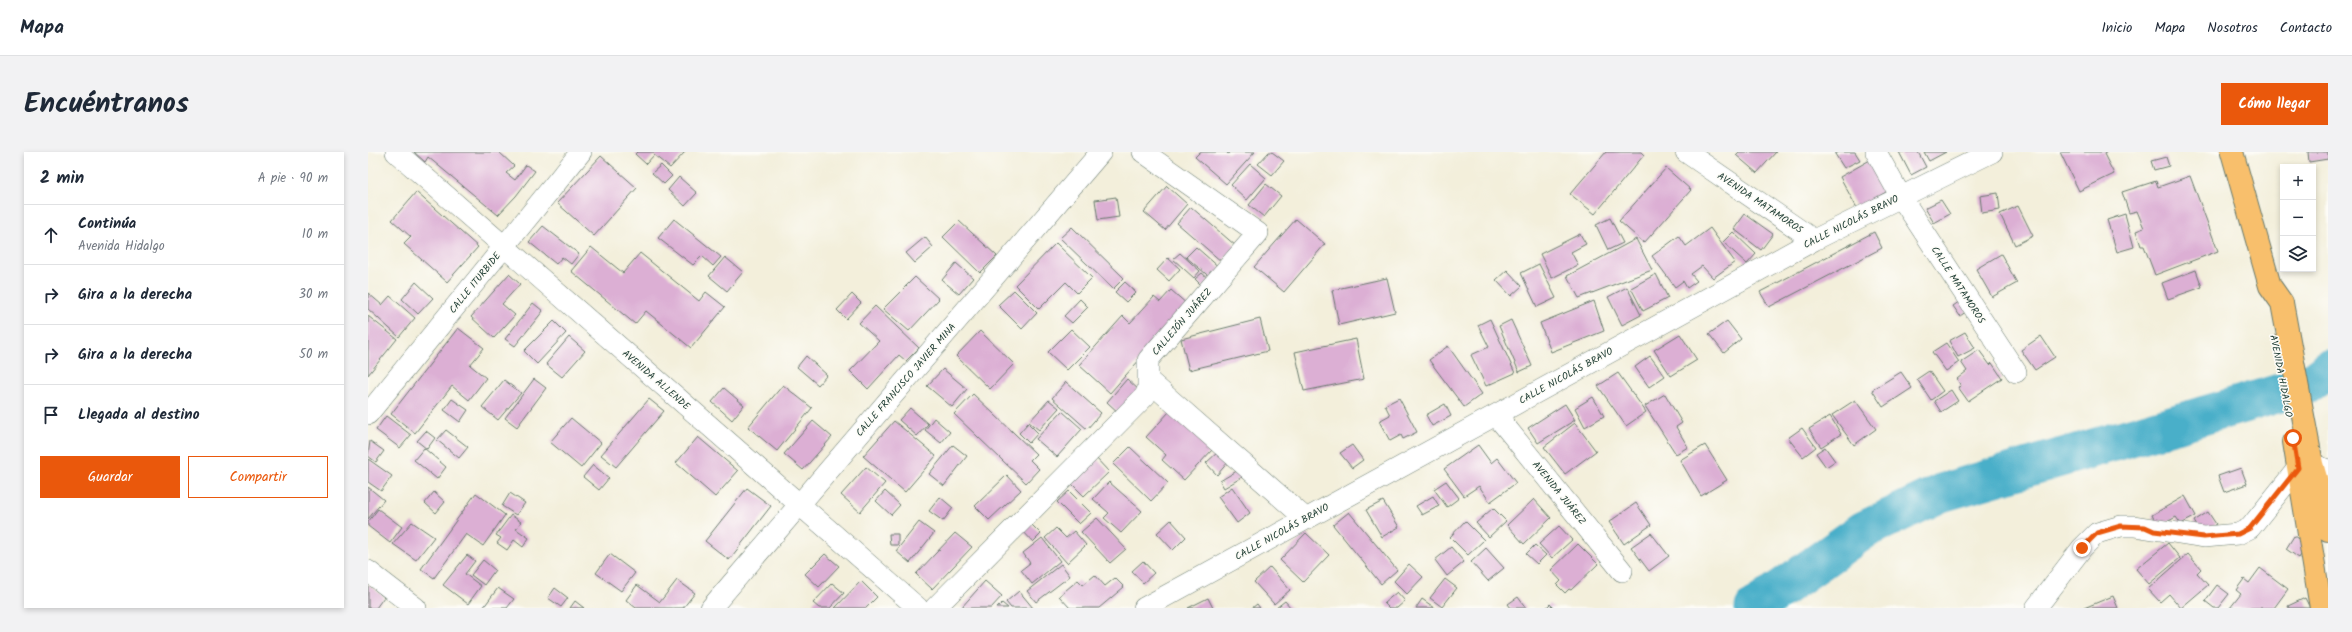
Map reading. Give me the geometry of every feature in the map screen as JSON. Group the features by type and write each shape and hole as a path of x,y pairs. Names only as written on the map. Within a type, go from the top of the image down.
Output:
{"main road":[{"name":"AVENIDA HIDALGO","path":"2232,152 2273,298 2300,437 2313,468 2322,499 2328,530"},
{"name":"AVENIDA HIDALGO","path":"2313,468 2321,608"}],"street":[{"name":"AVENIDA ALLENDE","path":"396,152 504,248 918,608"},
{"name":"CALLE ITURBIDE","path":"368,414 581,152"},
{"name":"CALLE FRANCISCO JAVIER MINA","path":"711,608 1101,152"},
{"name":"CALLEJÓN JUÁREZ","path":"1143,152 1258,233 1148,360 1149,381"},
{"name":"AVENIDA MATAMOROS","path":"1686,152 1814,240"},
{"name":"CALLE MATAMOROS","path":"1876,152 1902,197 2016,372"},
{"name":"CALLE NICOLÁS BRAVO","path":"1144,608 1814,240 1992,152"},
{"path":"935,608 1145,396 1149,381 1306,519"},
{"name":"AVENIDA JUÁREZ","path":"1496,415 1622,571"},
{"path":"2042,604 2082,548 2097,533 2121,526 2134,526 2154,531 2204,537 2238,534 2250,528 2313,468"},
{"path":"368,571 416,608"}],"building":[{"path":"414,152 499,152 514,166 506,173 515,180 526,165 535,171 516,196 498,215 428,157 425,162"},
{"path":"637,152 685,152 670,168 654,155 646,164 635,154"},
{"path":"1200,152 1226,152 1228,154 1229,152 1255,152 1226,184 1195,157"},
{"path":"1269,152 1272,152 1284,161 1272,175 1258,164"},
{"path":"1606,152 1641,152 1644,155 1595,214 1570,194"},
{"path":"1739,152 1776,152 1757,173 1736,155"},
{"path":"1839,152 1855,152 1860,160 1844,168 1835,154"},
{"path":"1899,152 1918,152 1926,167 1911,175"},
{"path":"1924,152 1946,152 1929,161"},
{"path":"2060,152 2107,152 2104,154 2114,174 2079,191"},
{"path":"2308,152 2328,152 2328,159 2309,162"},
{"path":"601,156 637,188 594,236 557,203"},
{"path":"2166,157 2169,166 2154,170 2151,161"},
{"path":"1870,160 1888,191 1857,208 1840,177"},
{"path":"1250,164 1266,178 1247,200 1231,185"},
{"path":"661,165 672,176 664,184 652,173"},
{"path":"1666,168 1691,190 1644,243 1619,221"},
{"path":"2190,176 2218,251 2155,275 2144,246 2141,246 2136,231 2144,228 2137,211 2129,213 2122,192 2156,181 2158,187"},
{"path":"679,177 697,193 685,206 668,190"},
{"path":"1266,184 1281,196 1264,217 1249,205"},
{"path":"1167,186 1187,204 1165,230 1144,212"},
{"path":"416,192 478,247 447,282 404,244 411,237 392,220"},
{"path":"1998,193 2000,210 1982,213 1980,196"},
{"path":"1116,197 1119,217 1098,220 1095,200"},
{"path":"1941,200 1950,214 1934,223 1925,208"},
{"path":"2018,206 2033,236 2015,245 2000,214"},
{"path":"1191,207 1236,246 1222,262 1177,223"},
{"path":"1745,214 1773,234 1761,250 1734,229"},
{"path":"2125,214 2134,247 2117,252 2107,220"},
{"path":"1610,218 1623,243 1608,250 1596,225"},
{"path":"674,219 721,257 713,266 702,256 693,265 658,238"},
{"path":"1296,219 1325,244 1284,292 1254,267"},
{"path":"959,221 997,256 980,273 943,237"},
{"path":"543,226 579,254 571,264 562,257 556,264 529,242"},
{"path":"1072,227 1124,278 1113,289 1060,238"},
{"path":"1710,228 1735,262 1713,278 1702,266 1691,274 1697,281 1687,288 1683,281 1675,287 1652,256 1679,236 1686,246"},
{"path":"1733,232 1756,254 1747,264 1723,242"},
{"path":"1874,232 1882,248 1769,307 1760,292"},
{"path":"1580,234 1586,244 1571,252 1578,265 1552,278 1540,254"},
{"path":"925,237 933,247 915,263 906,253"},
{"path":"1636,239 1652,270 1579,298 1567,276"},
{"path":"1056,243 1092,278 1077,293 1066,282 1039,309 1015,285"},
{"path":"591,247 623,273 640,253 699,301 706,292 725,307 691,348 646,311 635,324 571,271"},
{"path":"1196,247 1221,269 1212,279 1186,257"},
{"path":"1180,253 1200,271 1194,278 1173,259"},
{"path":"2001,254 2017,283 1992,297 1976,269"},
{"path":"725,257 743,272 727,291 709,276"},
{"path":"1168,258 1180,269 1169,281 1157,270"},
{"path":"956,263 973,278 959,294 942,280"},
{"path":"1539,264 1556,298 1537,307 1521,273"},
{"path":"1507,270 1522,286 1511,296 1496,280"},
{"path":"2196,270 2202,287 2168,299 2162,283"},
{"path":"1202,273 1210,280 1203,287 1195,279"},
{"path":"509,274 520,284 502,304 515,315 494,338 471,317"},
{"path":"1656,274 1668,298 1643,311 1631,288"},
{"path":"915,277 939,299 909,331 883,309"},
{"path":"1387,278 1395,312 1339,325 1332,290"},
{"path":"416,282 433,298 418,314 402,299"},
{"path":"1125,282 1136,292 1126,302 1115,292"},
{"path":"1627,287 1641,315 1622,325 1608,297"},
{"path":"1014,290 1037,313 1022,329 998,305"},
{"path":"1171,290 1188,305 1110,393 1079,365 1123,316 1130,323 1154,297 1160,302"},
{"path":"368,293 382,305 390,296 415,318 399,337 368,309"},
{"path":"852,294 861,303 846,319 837,310"},
{"path":"1080,299 1088,307 1072,323 1064,316"},
{"path":"1963,299 1970,309 1960,316 1953,306"},
{"path":"1594,301 1604,331 1551,352 1540,323"},
{"path":"533,303 543,311 515,346 505,339"},
{"path":"875,306 919,348 906,361 899,355 868,389 850,371 879,341 859,323"},
{"path":"368,316 397,339 368,375"},
{"path":"1260,319 1268,351 1189,370 1181,339"},
{"path":"1490,319 1515,373 1486,386 1471,355 1489,347 1478,325"},
{"path":"1511,320 1532,366 1519,372 1499,326"},
{"path":"554,321 566,333 537,364 524,351"},
{"path":"1727,321 1741,339 1724,353 1709,334"},
{"path":"458,328 484,348 470,365 486,378 469,400 452,386 415,433 391,414"},
{"path":"1071,329 1090,347 1067,370 1048,352"},
{"path":"980,331 1014,364 990,389 956,356"},
{"path":"1965,332 1975,348 1958,357 1949,341"},
{"path":"1680,334 1697,360 1671,376 1654,350"},
{"path":"2041,336 2055,357 2035,370 2021,350"},
{"path":"569,337 585,351 562,377 546,364"},
{"path":"1356,339 1364,379 1304,391 1295,352"},
{"path":"1946,343 1959,362 1946,371 1932,352"},
{"path":"1448,346 1482,394 1464,407 1429,360"},
{"path":"1979,350 1990,365 1992,363 2002,378 1968,401 1958,387 1961,386 1957,379 1967,371 1961,362"},
{"path":"806,356 827,375 818,385 797,367"},
{"path":"1650,356 1665,376 1649,387 1635,367"},
{"path":"943,369 967,389 952,407 927,386"},
{"path":"1929,371 1943,391 1931,400 1917,379"},
{"path":"1901,372 1912,388 1883,407 1872,390"},
{"path":"1618,373 1646,412 1626,426 1598,386"},
{"path":"534,379 546,388 517,427 505,418"},
{"path":"1127,379 1140,391 1120,414 1107,402"},
{"path":"504,380 521,393 498,420 482,407"},
{"path":"1066,382 1101,413 1087,429 1052,398"},
{"path":"783,385 812,408 777,451 748,427"},
{"path":"724,388 744,405 732,420 712,402"},
{"path":"1951,390 1958,401 1941,412 1934,401"},
{"path":"973,394 1036,454 1030,460 1039,469 1026,483 954,414"},
{"path":"1665,394 1682,423 1676,427 1688,447 1676,454 1645,406"},
{"path":"1593,397 1604,416 1585,427 1575,408"},
{"path":"1399,398 1417,432 1403,439 1401,435 1390,441 1379,421 1390,415 1385,405"},
{"path":"452,399 468,410 460,422 444,410"},
{"path":"649,399 664,411 616,467 601,455"},
{"path":"1049,400 1059,408 1039,430 1029,422"},
{"path":"1855,400 1876,429 1854,445 1832,415"},
{"path":"1445,404 1451,416 1432,426 1426,415"},
{"path":"1565,404 1575,420 1538,443 1528,428"},
{"path":"910,408 928,424 917,436 899,420"},
{"path":"1062,411 1082,429 1057,457 1036,439"},
{"path":"1170,411 1213,449 1184,480 1162,460 1166,455 1146,437"},
{"path":"386,416 411,435 400,448 376,430"},
{"path":"1830,416 1841,434 1821,447 1809,429"},
{"path":"571,418 601,443 581,468 550,442"},
{"path":"934,418 950,432 941,443 925,430"},
{"path":"813,421 832,437 803,470 784,454"},
{"path":"894,421 936,456 905,492 863,456"},
{"path":"1028,423 1038,433 1029,443 1019,433"},
{"path":"1575,423 1596,451 1565,474 1544,447"},
{"path":"1802,428 1816,447 1803,457 1788,438"},
{"path":"446,430 468,447 459,458 437,440"},
{"path":"426,431 435,438 427,449 417,441"},
{"path":"698,437 738,471 715,497 676,463"},
{"path":"370,441 384,451 376,462 368,456"},
{"path":"953,445 967,456 944,486 929,474"},
{"path":"1352,445 1363,460 1352,468 1340,453"},
{"path":"1478,445 1491,463 1497,458 1516,483 1490,502 1479,486 1464,496 1444,469"},
{"path":"1705,445 1727,480 1701,496 1680,460"},
{"path":"1130,447 1168,483 1151,501 1113,464"},
{"path":"1825,447 1835,461 1826,467 1816,453"},
{"path":"424,448 446,467 437,479 414,460"},
{"path":"1218,452 1229,461 1217,475 1206,463"},
{"path":"1095,457 1109,472 1084,496 1070,482"},
{"path":"368,459 392,476 381,491 368,482"},
{"path":"593,465 609,478 599,490 583,477"},
{"path":"866,467 885,483 860,512 841,495"},
{"path":"2241,468 2247,484 2224,492 2218,476"},
{"path":"1240,469 1244,476 1224,488 1220,481"},
{"path":"1007,475 1021,490 989,520 975,506"},
{"path":"1446,481 1459,498 1447,507 1434,489"},
{"path":"1109,482 1142,511 1121,533 1104,518 1109,513 1093,499"},
{"path":"368,487 384,500 368,519"},
{"path":"1232,487 1250,513 1237,523 1218,497"},
{"path":"747,488 771,506 729,560 705,541"},
{"path":"885,491 900,505 891,515 876,501"},
{"path":"1069,491 1091,513 1079,524 1057,502"},
{"path":"434,492 445,502 436,513 425,503"},
{"path":"476,493 505,515 483,546 466,534 434,578 421,569"},
{"path":"510,493 525,503 516,515 502,506"},
{"path":"1433,496 1439,506 1422,515 1416,506"},
{"path":"2185,496 2196,516 2181,524 2176,517 2158,527 2152,515"},
{"path":"940,497 953,508 943,521 929,511"},
{"path":"1534,499 1551,518 1524,544 1507,525"},
{"path":"1383,501 1399,527 1382,537 1366,510"},
{"path":"1636,503 1651,525 1624,544 1609,522"},
{"path":"1493,508 1506,521 1489,537 1476,523"},
{"path":"378,509 402,527 390,543 368,526 368,522"},
{"path":"1349,512 1397,570 1381,584 1333,525"},
{"path":"2208,512 2216,524 2201,533 2194,521"},
{"path":"511,515 521,522 516,529 529,538 523,547 514,540 507,550 497,543 501,538 496,535"},
{"path":"1097,518 1126,549 1110,563 1081,532"},
{"path":"1171,520 1186,537 1173,550 1157,533"},
{"path":"1465,521 1484,540 1468,555 1450,537"},
{"path":"412,522 434,537 416,560 393,544"},
{"path":"919,522 934,533 910,563 896,551"},
{"path":"1031,524 1041,534 1033,542 1023,531"},
{"path":"1559,526 1572,540 1552,558 1539,544"},
{"path":"1056,528 1066,538 1074,531 1086,545 1067,563 1045,538"},
{"path":"955,533 972,547 932,589 916,574"},
{"path":"1306,533 1329,555 1303,582 1280,560"},
{"path":"1651,533 1669,556 1649,571 1631,547"},
{"path":"889,534 898,534 898,545 890,545"},
{"path":"2294,536 2307,545 2299,558 2286,549"},
{"path":"1042,538 1060,561 1032,584 1021,570 1030,563 1023,553"},
{"path":"2168,543 2180,558 2149,584 2136,569"},
{"path":"1578,544 1598,564 1571,590 1569,589 1565,593 1557,585 1561,581 1551,570"},
{"path":"1535,545 1546,555 1537,564 1526,554"},
{"path":"1451,547 1464,562 1447,576 1435,560"},
{"path":"1486,548 1504,568 1488,581 1471,562"},
{"path":"610,554 635,573 621,591 596,573"},
{"path":"825,554 839,566 819,587 805,574"},
{"path":"2188,554 2201,569 2197,573 2208,585 2181,608 2169,594 2160,602 2148,589"},
{"path":"467,555 475,561 465,574 481,586 468,604 443,585"},
{"path":"483,560 495,570 484,585 471,575"},
{"path":"1143,561 1154,573 1143,583 1132,571"},
{"path":"1061,564 1070,576 1036,602 1027,591"},
{"path":"1409,564 1423,577 1407,594 1394,581"},
{"path":"1270,567 1290,590 1274,604 1254,582"},
{"path":"2260,568 2288,589 2274,608 2230,608 2241,594 2236,590 2244,579 2249,583"},
{"path":"1095,575 1105,586 1115,578 1124,587 1099,608 1070,608 1059,596 1078,580 1083,585"},
{"path":"1445,579 1457,588 1442,607 1430,598"},
{"path":"677,580 695,593 683,608 636,608 626,600 637,585 660,602"},
{"path":"861,581 877,597 866,608 835,608"},
{"path":"985,581 1002,596 991,608 961,608"},
{"path":"832,583 844,593 830,608 819,608 813,603"},
{"path":"368,584 384,597 376,608 368,608"},
{"path":"2217,585 2229,594 2218,608 2214,608 2205,601"},
{"path":"498,588 514,599 507,608 483,608"},
{"path":"555,588 568,598 561,607 548,598"},
{"path":"1019,591 1033,608 1011,608 1006,602"},
{"path":"1397,592 1405,601 1397,608 1389,608 1384,603"},
{"path":"2113,596 2118,608 2084,608"},
{"path":"1518,597 1526,608 1511,608 1508,604"},
{"path":"1208,598 1213,608 1188,608"},
{"path":"2305,598 2310,608 2289,608 2288,606"},
{"path":"1422,599 1435,608 1416,608"},
{"path":"575,601 584,608 570,608"},
{"path":"1285,601 1291,608 1276,608"},
{"path":"1002,603 1008,608 997,608"},
{"path":"1257,604 1260,608 1252,608"},
{"path":"1550,604 1554,608 1546,608"}],"waterway":[{"path":"1754,608 1864,530 1941,493 2307,385 2328,369"}],"route":[{"path":"2082,548 2097,533 2121,526 2145,527 2154,531 2204,537 2221,537 2238,534 2250,528 2298,468 2293,438"}]}
